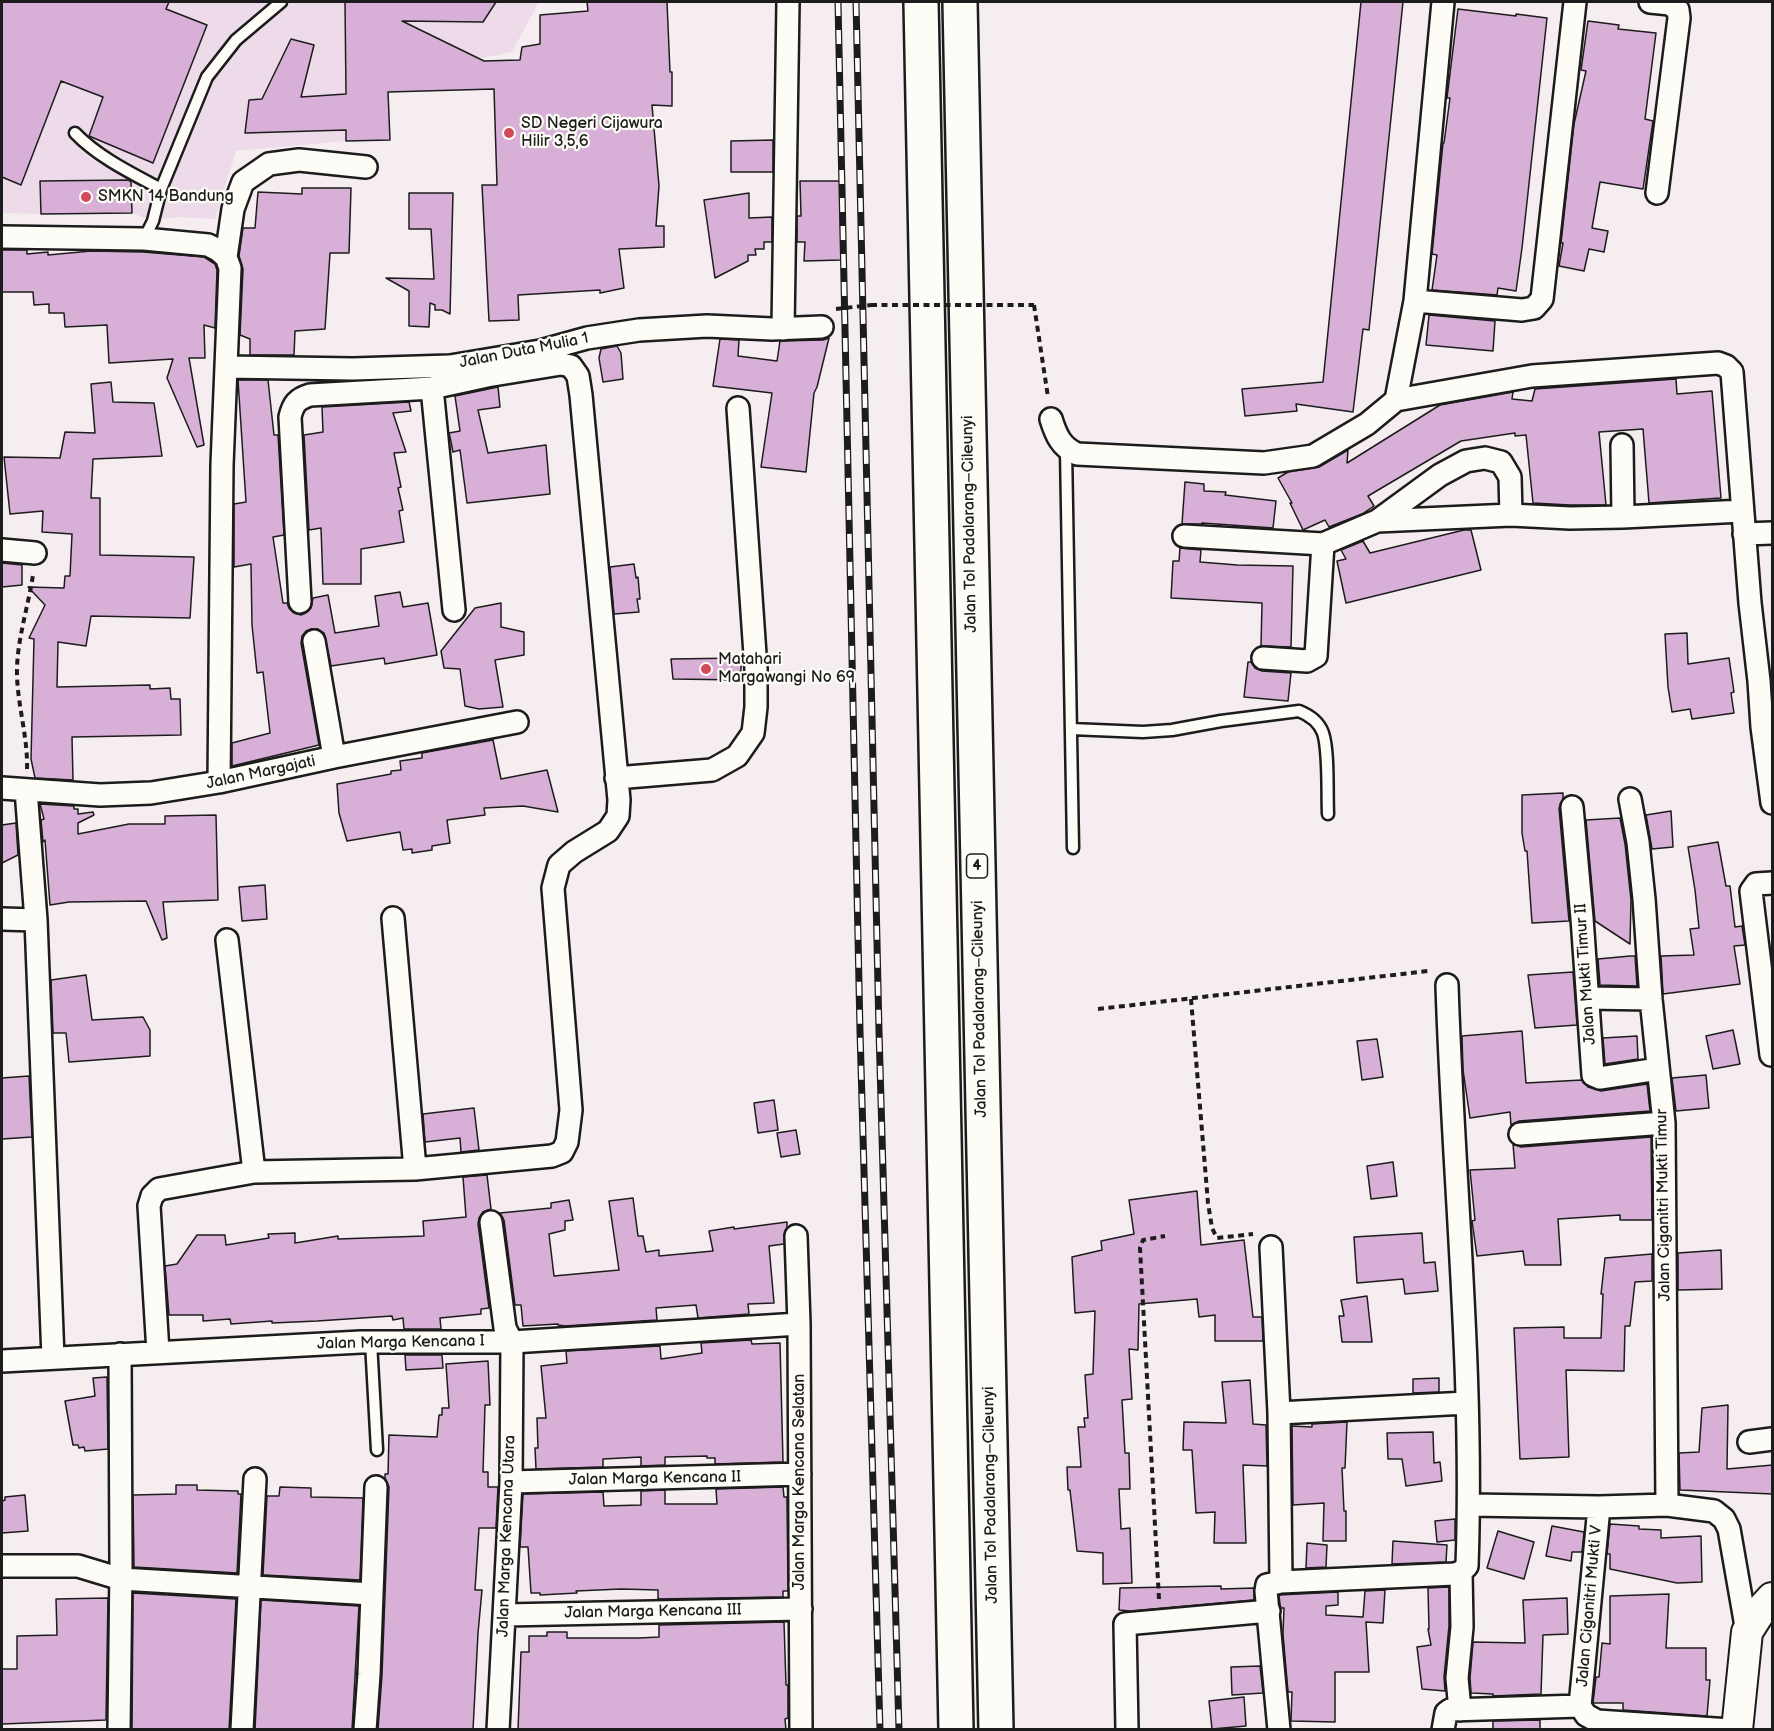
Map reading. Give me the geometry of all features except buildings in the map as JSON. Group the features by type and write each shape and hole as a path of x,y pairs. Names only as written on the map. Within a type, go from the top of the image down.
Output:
{"highway":[{"path":"921,2 956,1730"},
{"name":"Jalan Tol Padalarang–Cileunyi","path":"960,2 996,1730"}],"street":[{"path":"783,329 788,2"},
{"path":"1396,400 1415,301 1443,2"},
{"path":"1415,301 1522,310 1534,308 1542,298 1575,2"},
{"path":"1650,2 1670,4 1678,10 1679,18 1657,193"},
{"path":"219,782 222,465 230,267 226,256 233,209 243,182 269,164 299,160 366,168"},
{"path":"2,237 144,239 208,245 226,256"},
{"name":"Jalan Duta Mulia 1","path":"226,367 353,369 450,366 540,351 587,338 639,330 707,326 783,329 826,319"},
{"path":"1051,419 1066,450 1077,454 1264,464 1312,456 1367,424 1396,400 1532,376 1718,363 1726,366 1732,372 1750,603 1762,727 1773,803"},
{"path":"158,1352 149,1206 152,1196 159,1189 255,1172 415,1169 552,1156 562,1152 567,1142 571,1110 554,888 560,865 574,852 608,831 618,816 619,800 581,395 578,376 571,366 561,364 432,388 310,395 300,398 292,406 290,417 300,602"},
{"path":"432,388 454,610"},
{"path":"616,778 712,770 737,756 753,733 756,669 738,408"},
{"path":"1622,445 1623,517"},
{"path":"1184,536 1323,544 1377,521 1440,475 1466,461 1485,458 1501,462 1510,477 1511,515"},
{"path":"1377,521 1511,515 1570,518 1623,517 1742,511"},
{"path":"1744,534 1773,533"},
{"path":"1263,658 1307,661 1316,656 1323,544"},
{"path":"2,550 35,553"},
{"path":"314,641 334,757"},
{"name":"Jalan Margajati","path":"2,788 100,795 151,793 219,782 334,757 517,722"},
{"path":"26,790 36,920 53,1358"},
{"name":"Jalan Ciganitri Mukti Timur","path":"1630,799 1640,865 1651,999 1665,1123 1667,1505"},
{"name":"Jalan Mukti Timur II","path":"1572,807 1593,1075 1600,1078 1658,1069"},
{"path":"1771,1055 1769,1002 1751,891 1756,884 1773,883"},
{"path":"393,918 415,1169"},
{"path":"2,919 36,920"},
{"path":"227,940 255,1172"},
{"path":"1279,1730 1267,1585 1281,1582 1454,1574 1461,1572 1467,1566 1469,1505 1467,1403 1447,985"},
{"path":"1588,998 1651,999"},
{"path":"1520,1134 1665,1123"},
{"name":"Jalan Marga Kencana Utara","path":"491,1222 505,1328 512,1342 511,1482 498,1730"},
{"name":"Jalan Marga Kencana Selatan","path":"796,1236 799,1324 801,1730"},
{"path":"1271,1247 1279,1413 1281,1582"},
{"name":"Jalan Marga Kencana I","path":"2,1361 371,1342 512,1342 799,1324"},
{"path":"119,1730 120,1354"},
{"path":"1279,1413 1467,1403"},
{"path":"1749,1442 1773,1439"},
{"name":"Jalan Marga Kencana II","path":"511,1482 800,1474"},
{"path":"242,1730 255,1479"},
{"path":"365,1730 376,1487"},
{"name":"Jalan Ciganitri Mukti V","path":"1469,1505 1599,1507 1667,1505 1714,1511 1724,1519 1728,1529 1747,1632"},
{"name":"Jalan Ciganitri Mukti V","path":"1599,1507 1581,1706 1586,1715 1597,1720 1730,1730"},
{"path":"2,1566 78,1566 121,1580 372,1594"},
{"path":"1443,1730 1446,1713 1450,1710 1460,1710 1457,1678 1462,1627 1461,1572"},
{"path":"1737,1730 1747,1632 1761,1610 1773,1598"},
{"name":"Jalan Marga Kencana III","path":"505,1615 801,1609"},
{"path":"1127,1730 1125,1624 1269,1611"},
{"name":"Jalan Ciganitri Mukti V","path":"1460,1710 1581,1706"}],"lane":[{"path":"144,239 153,221 161,189 207,78 236,40 281,2"},
{"path":"75,133 97,152 161,189"},
{"path":"1066,450 1073,848"},
{"path":"1071,729 1143,732 1172,730 1299,711 1317,722 1323,733 1326,751 1328,814"},
{"path":"371,1342 377,1450"}],"path":[{"path":"826,319 871,305 1034,304 1048,396"},
{"path":"26,790 27,753 17,678 18,652 29,603 35,553"},
{"path":"1098,1009 1430,971 1442,973 1447,985"},
{"path":"1191,999 1208,1203 1214,1235 1217,1238 1251,1234 1258,1236 1271,1247"},
{"path":"1160,1621 1140,1248 1143,1240 1165,1236"}],"shaded area":[{"path":"2,2 539,2 512,52 471,60 346,54 346,141 236,151 215,219 177,217 153,221 132,213 2,213"}],"railway":[{"path":"838,2 860,1031 880,1730"},
{"path":"856,2 879,1031 899,1730"}],"place":[{"name":"SD Negeri Cijawura Hilir 3,5,6","path":"509,133"},
{"name":"SMKN 14 Bandung","path":"86,197"},
{"name":"Matahari Margawangi No 69","path":"706,669"}]}
